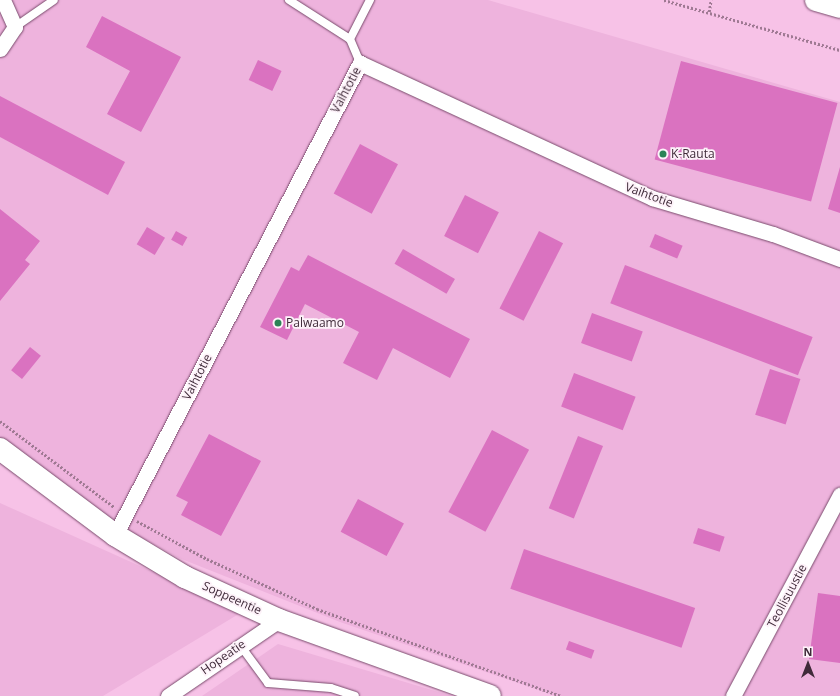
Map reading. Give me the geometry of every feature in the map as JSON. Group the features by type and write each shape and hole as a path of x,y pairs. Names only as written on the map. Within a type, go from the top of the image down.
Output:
{"main road":[{"path":"816,0 840,7"},
{"name":"Soppeentie","path":"0,449 115,535 185,577 279,620 490,696"}],"street":[{"path":"0,48 15,27 2,0"},
{"name":"Vaihtotie","path":"115,535 360,63 652,198 773,234 840,259"},
{"name":"Teollisuustie","path":"733,696 840,495"},
{"name":"Hopeatie","path":"168,696 240,645 279,620"}],"lane":[{"path":"15,27 54,0"},
{"path":"289,0 303,12 350,39 360,63"},
{"path":"350,39 370,0"},
{"path":"240,645 268,683 331,688 355,696"}],"path":[{"path":"664,0 840,50"},
{"path":"709,12 711,0"},
{"path":"0,421 83,487 125,514 207,559 317,609 561,696"}],"shaded area":[{"path":"0,0 488,0 840,102 840,696 556,696 340,622 179,558 32,478 0,450"},
{"path":"0,503 242,612 103,696 0,696"},
{"path":"278,644 452,696 202,696"}],"building":[{"path":"102,16 181,57 141,132 107,114 130,71 86,47"},
{"path":"258,60 282,71 272,91 249,80"},
{"path":"681,61 837,103 811,201 655,160"},
{"path":"0,96 125,162 108,195 0,137"},
{"path":"360,144 398,164 372,214 334,193"},
{"path":"840,167 840,213 828,209"},
{"path":"465,195 499,212 478,253 444,236"},
{"path":"0,209 40,241 25,260 30,264 0,301"},
{"path":"147,227 165,238 155,255 137,244"},
{"path":"176,231 187,237 183,246 171,240"},
{"path":"539,231 563,243 524,321 500,309"},
{"path":"655,234 683,246 677,259 650,247"},
{"path":"403,249 455,279 446,294 394,264"},
{"path":"308,255 470,339 450,378 393,348 377,380 343,363 359,332 305,304 287,340 260,327 291,267 299,271"},
{"path":"625,265 813,337 798,375 610,303"},
{"path":"592,313 643,331 632,362 581,343"},
{"path":"30,347 41,356 22,379 11,370"},
{"path":"770,369 800,379 786,425 755,415"},
{"path":"574,373 636,397 623,430 561,407"},
{"path":"492,430 529,450 485,532 448,512"},
{"path":"209,434 261,461 221,536 181,515 188,502 176,496"},
{"path":"578,436 603,446 574,518 549,508"},
{"path":"358,499 404,523 387,556 341,532"},
{"path":"698,528 725,537 720,552 693,543"},
{"path":"524,549 695,608 681,648 510,589"},
{"path":"818,593 840,596 840,663 809,659"},
{"path":"569,641 594,650 591,659 566,649"}],"place":[{"name":"K-Rauta","path":"663,154"},
{"name":"Palwaamo","path":"278,323"}]}
